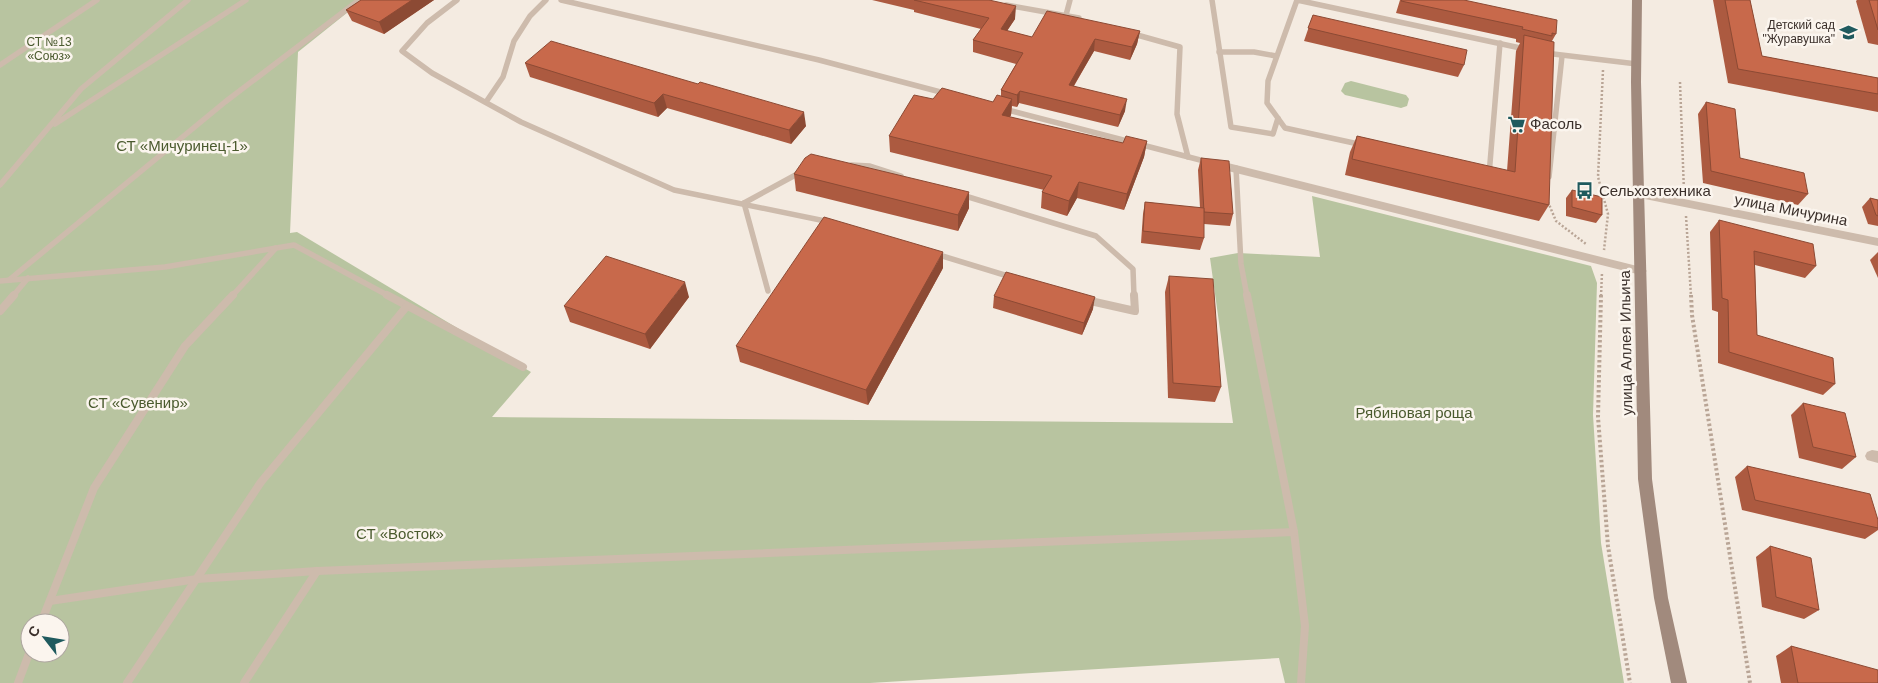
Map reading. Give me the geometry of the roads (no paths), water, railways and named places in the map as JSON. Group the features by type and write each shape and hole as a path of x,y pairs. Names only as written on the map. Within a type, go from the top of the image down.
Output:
{"main road":[{"name":"улица Аллея Ильича","path":"1637,0 1645,479 1661,598 1679,683"}],"street":[{"path":"1204,161 1641,270"},
{"name":"улица Мичурина","path":"1639,194 1878,242"}],"lane":[{"path":"0,65 97,0"},
{"path":"0,185 81,90 188,0"},
{"path":"48,129 246,0"},
{"path":"9,280 156,157 311,34 359,0"},
{"path":"457,0 427,23 402,51 432,73 522,122 674,190 744,203 835,224"},
{"path":"486,102 504,77 514,41 530,16 546,0"},
{"path":"561,0 819,60 960,97"},
{"path":"1066,15 1070,0"},
{"path":"1212,0 1231,127 1273,134 1278,118"},
{"path":"1371,147 1285,128 1267,103 1268,81 1297,0 1562,56 1637,64"},
{"path":"1002,4 1085,20"},
{"path":"1123,31 1180,48 1177,114 1188,157"},
{"path":"1480,173 1489,176 1500,44"},
{"path":"1219,52 1254,52 1276,56"},
{"path":"1549,178 1562,56"},
{"path":"997,107 1204,161"},
{"path":"843,164 870,166 908,178"},
{"path":"744,203 786,182 809,167"},
{"path":"1236,168 1241,264 1294,532 1305,626 1300,683"},
{"path":"955,192 1096,236 1134,269 1135,311 1076,297"},
{"path":"744,203 768,291"},
{"path":"0,281 165,268 294,245 523,367"},
{"path":"45,613 94,488 185,346 276,248"},
{"path":"928,252 1021,280"},
{"path":"0,311 28,278"},
{"path":"127,683 261,482 407,306"},
{"path":"50,601 196,579 317,571 1294,532"},
{"path":"244,683 317,571"},
{"path":"18,683 26,663"}],"place":[{"name":"Детский сад \"Журавушка\"","path":"1849,32"},
{"name":"Фасоль","path":"1516,124"},
{"name":"Сельхозтехника","path":"1585,191"}],"park label":[{"name":"СТ №13 «Союз»","path":"49,49"},
{"name":"СТ «Мичуринец-1»","path":"182,146"},
{"name":"СТ «Сувенир»","path":"138,403"},
{"name":"Рябиновая роща","path":"1414,413"},
{"name":"СТ «Восток»","path":"400,534"}]}
